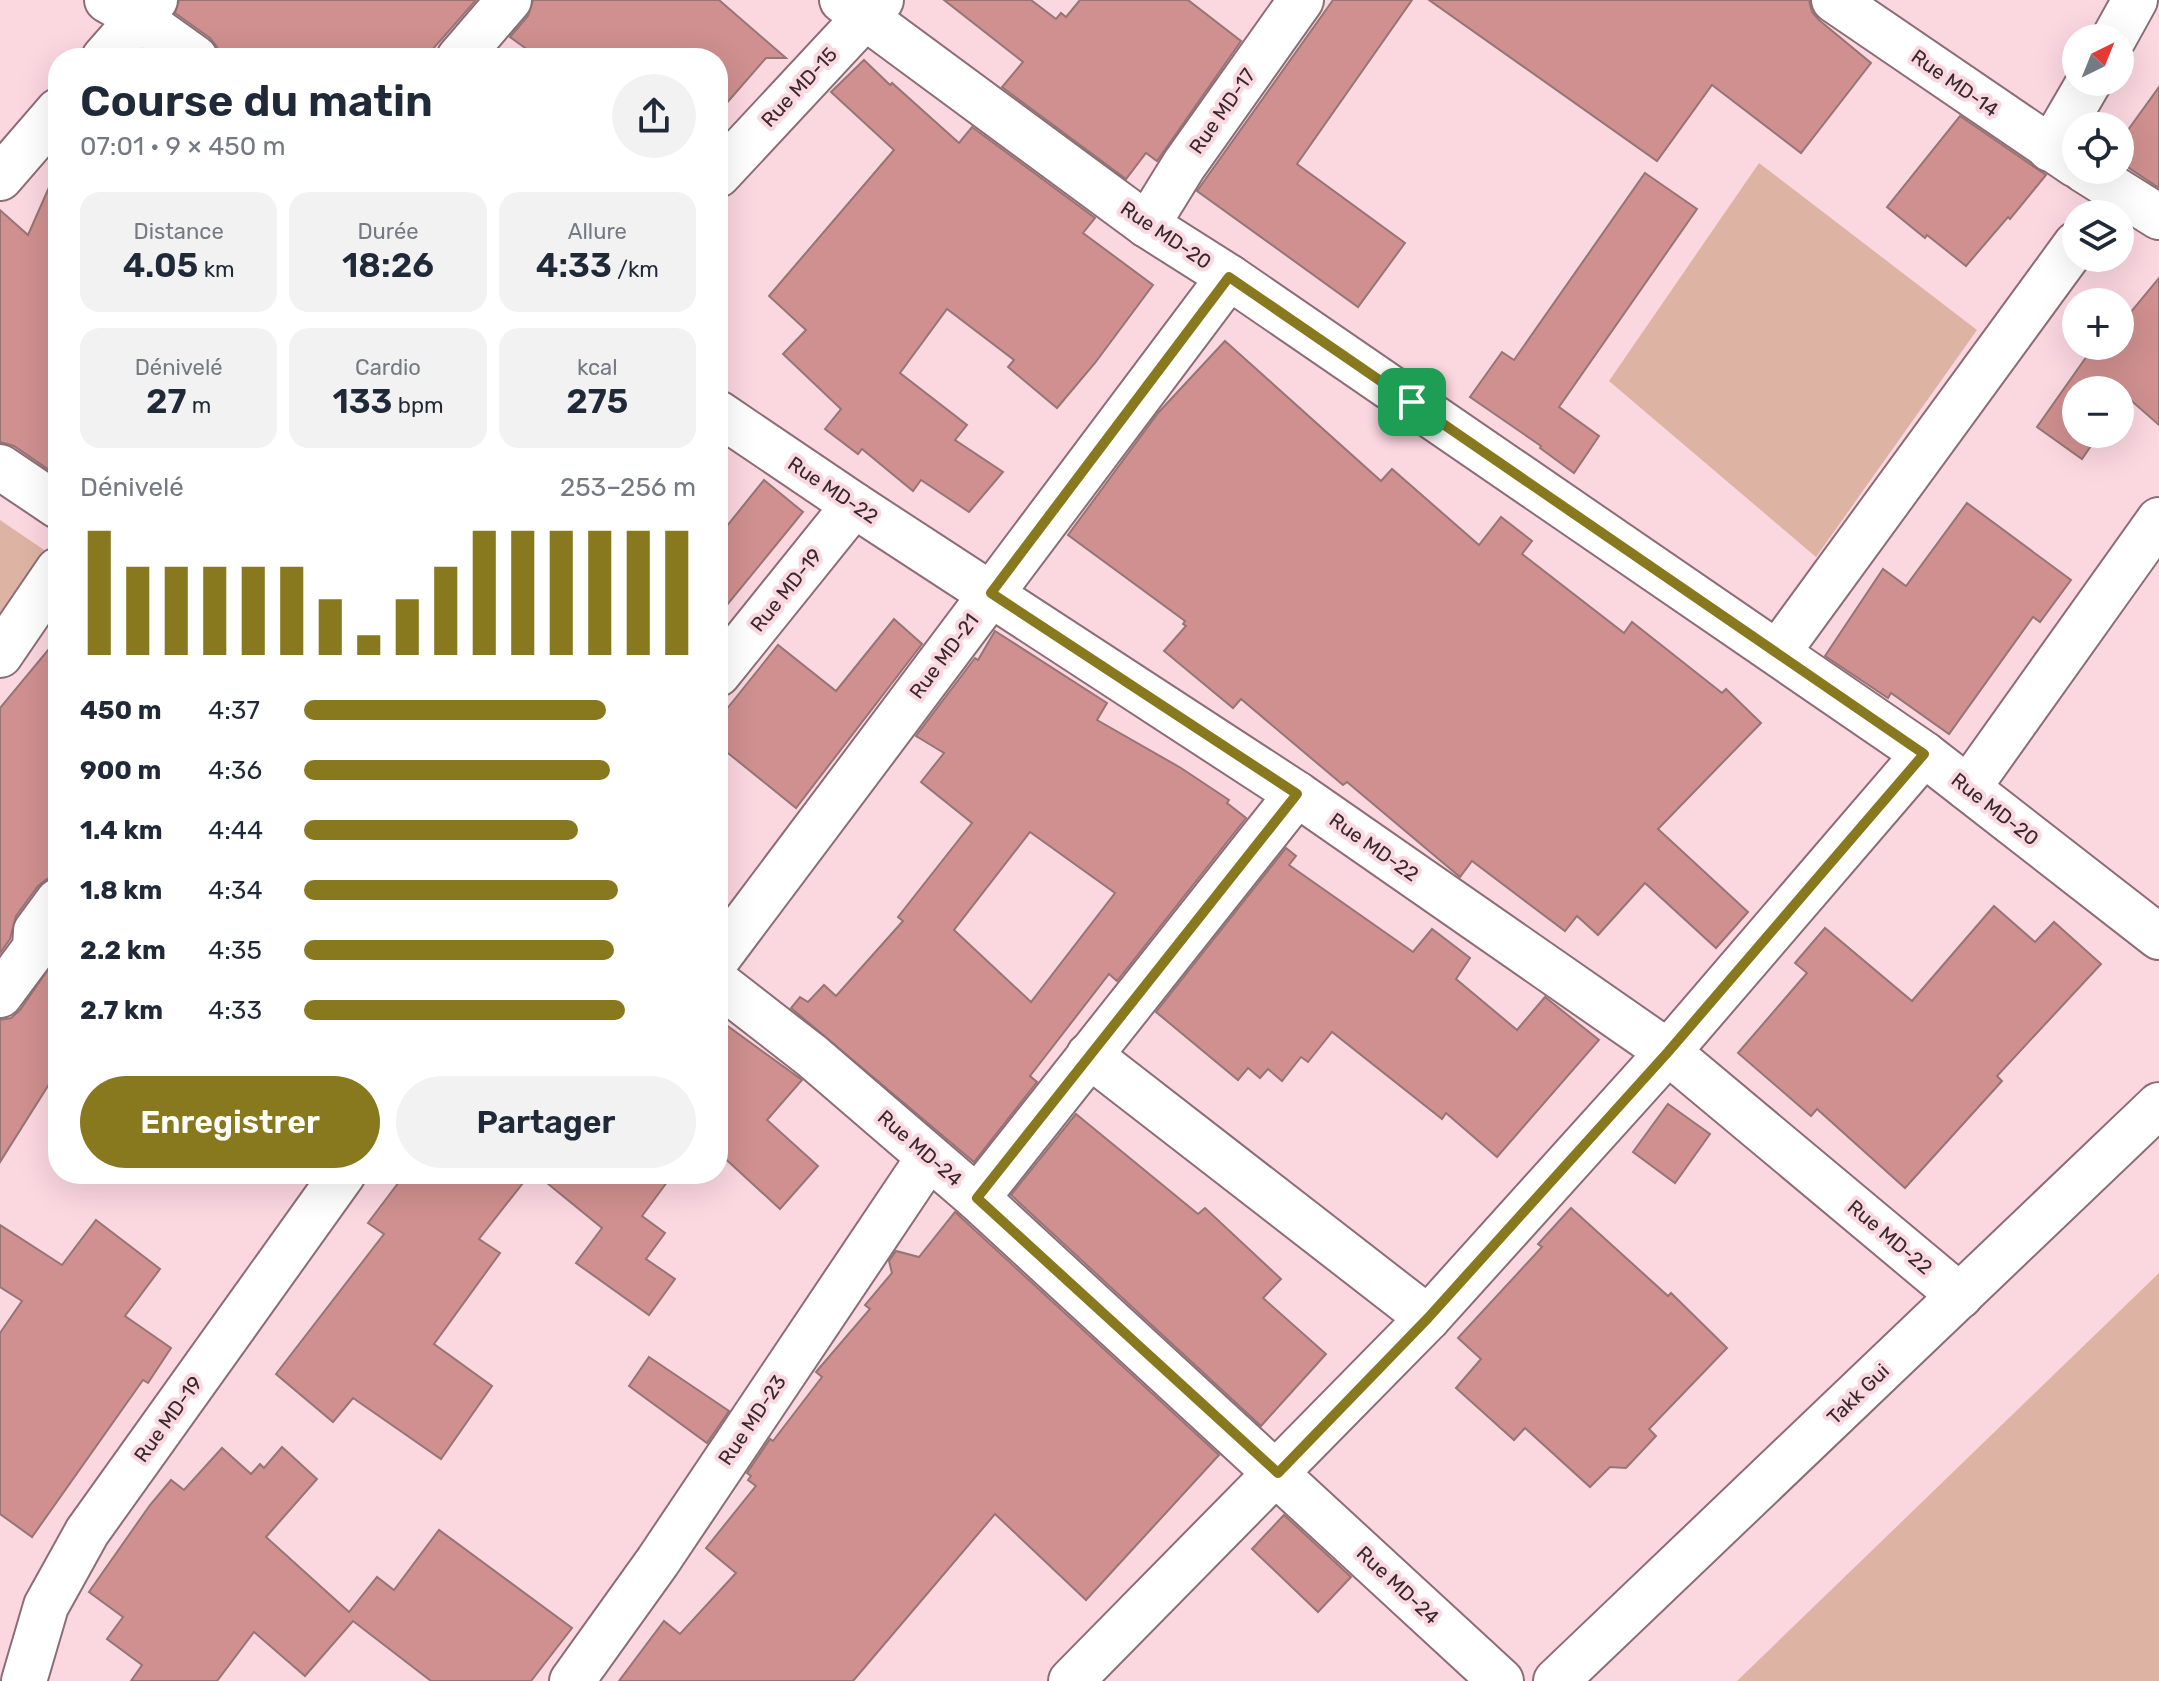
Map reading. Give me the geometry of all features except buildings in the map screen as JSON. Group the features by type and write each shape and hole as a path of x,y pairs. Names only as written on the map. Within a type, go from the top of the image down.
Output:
{"street":[{"path":"468,48 509,0"},
{"name":"Rue MD-17","path":"1147,225 1193,153 1301,0"},
{"path":"2122,24 2135,0"},
{"name":"Rue MD-14","path":"1841,2 2062,161"},
{"name":"Rue MD-20","path":"863,5 1147,225 1229,277 1924,754 2159,937"},
{"name":"Rue MD-15","path":"728,163 863,5"},
{"path":"110,48 134,6 183,48"},
{"path":"0,178 48,123"},
{"name":"Rue MD-14","path":"2096,184 2159,217"},
{"path":"1778,652 2062,263"},
{"name":"Rue MD-21","path":"728,945 1229,277"},
{"name":"Rue MD-22","path":"728,420 1297,794 1668,1052 1960,1296"},
{"path":"0,467 48,496"},
{"name":"Rue MD-19","path":"728,662 854,505"},
{"path":"1968,788 2159,520"},
{"path":"0,655 48,585"},
{"path":"1071,1681 1428,1318 1668,1052 1924,754"},
{"path":"977,1198 1297,794"},
{"path":"0,995 35,948 36,931 48,915"},
{"name":"Rue MD-24","path":"728,991 812,1056 977,1198 1501,1681"},
{"path":"1089,1055 1428,1318"},
{"name":"Takk Gui","path":"1556,1681 2159,1105"},
{"name":"Rue MD-23","path":"572,1681 658,1561 929,1157"},
{"name":"Rue MD-19","path":"24,1681 46,1606 87,1532 336,1184"}],"shaded area":[{"path":"1759,163 1977,330 1816,557 1609,381"},
{"path":"0,520 48,553 48,557 0,629"},
{"path":"2159,1273 2159,1681 1737,1681"}],"route":[{"path":"1229,277 1412,402 1924,754 1668,1052 1428,1318 1278,1473 977,1198 1297,794 991,593 1229,277"}]}
